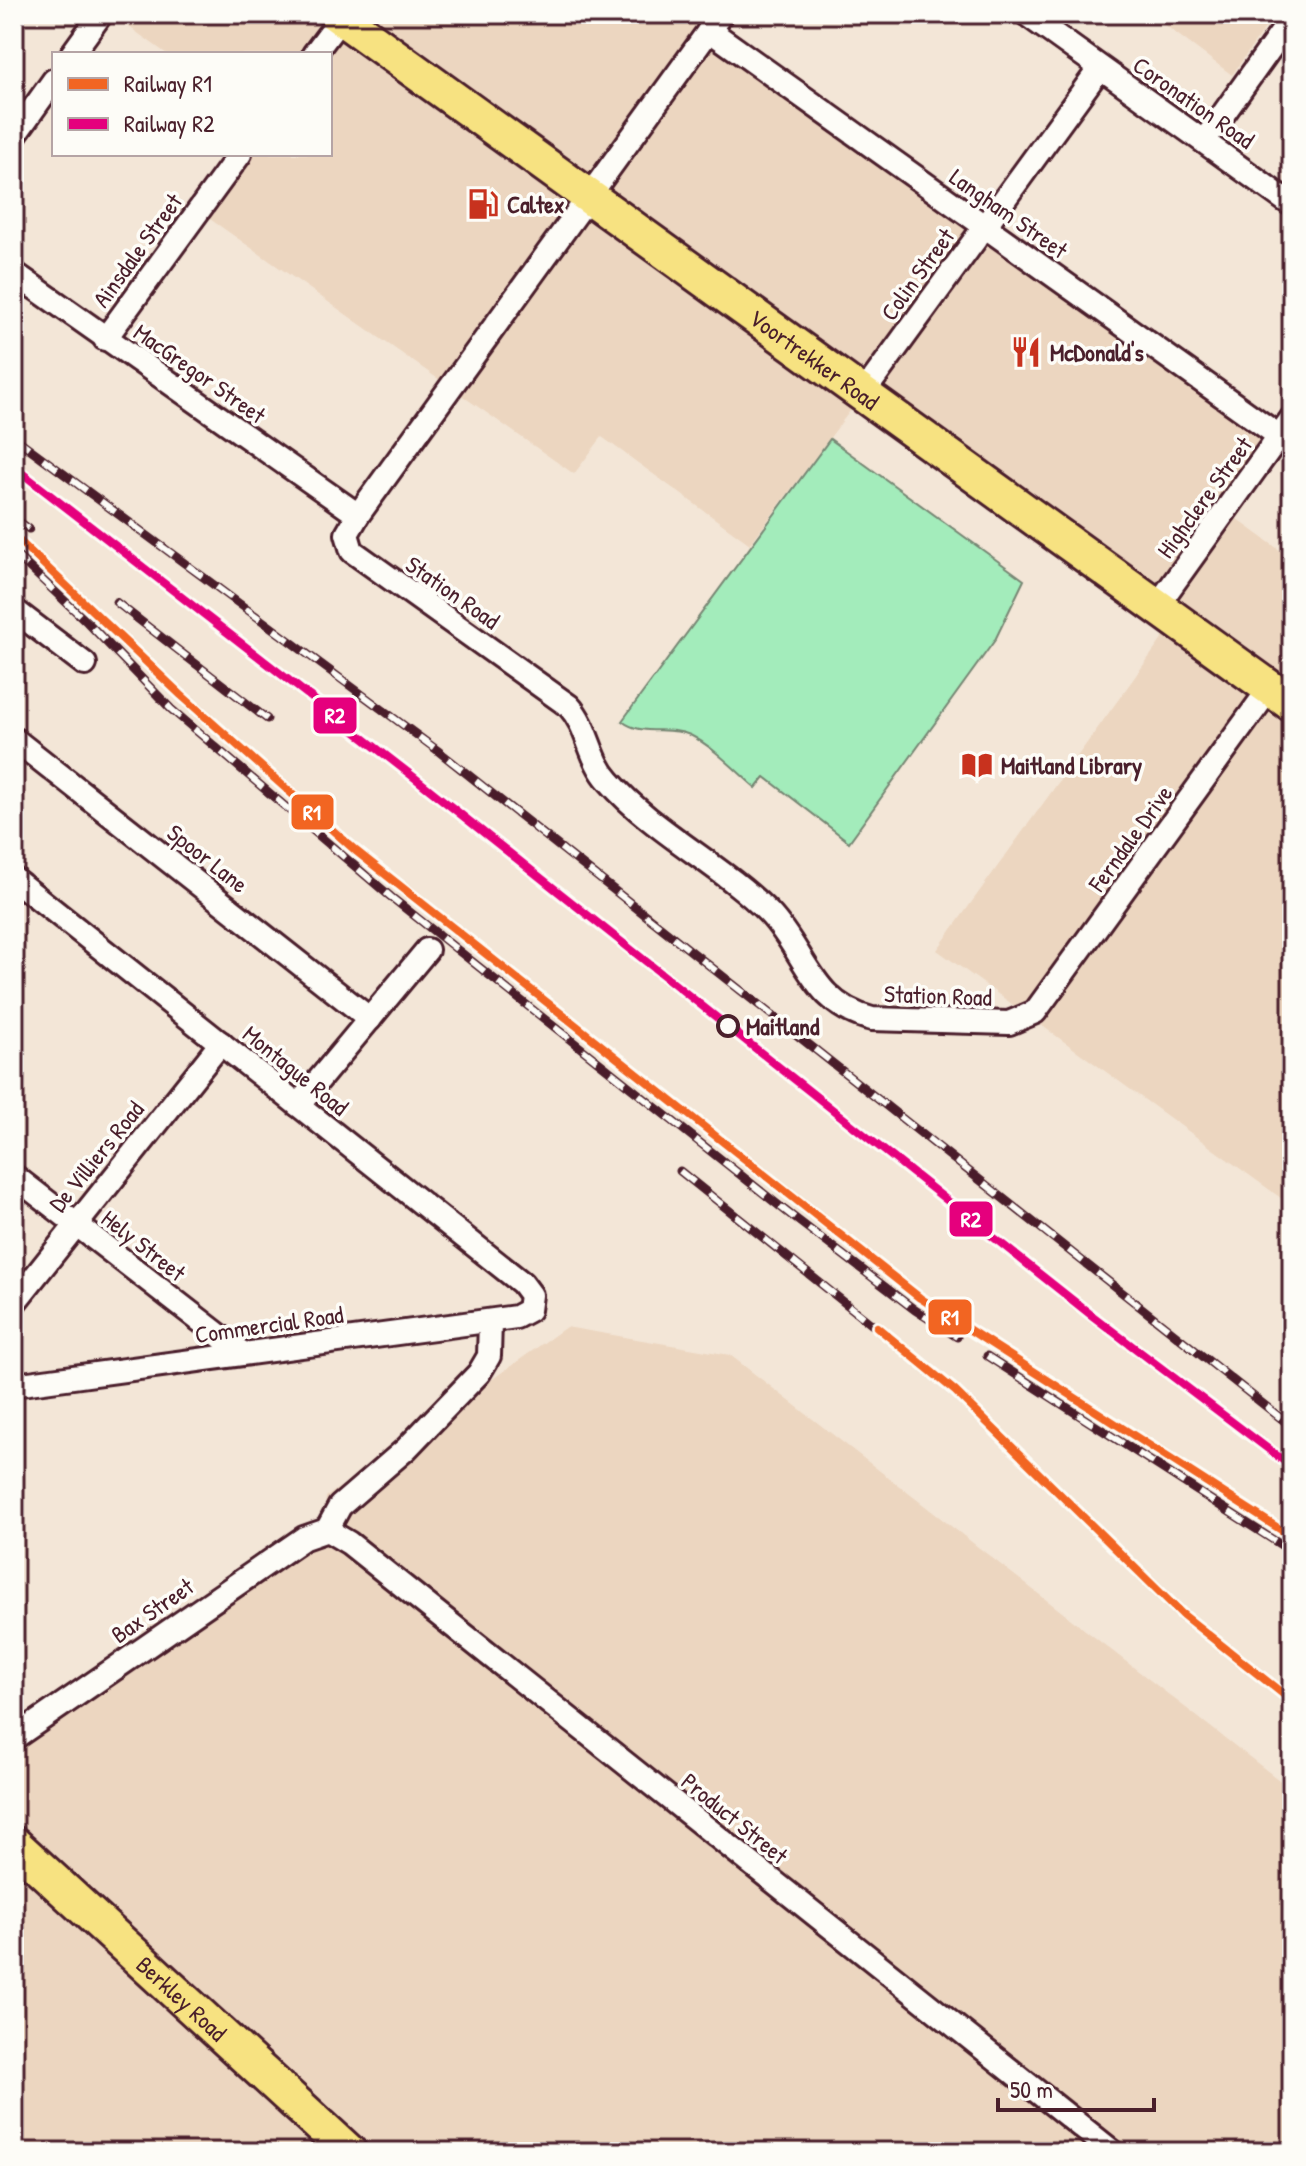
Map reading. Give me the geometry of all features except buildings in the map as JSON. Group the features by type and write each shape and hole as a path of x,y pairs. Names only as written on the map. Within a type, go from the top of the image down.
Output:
{"main road":[{"name":"Voortrekker Road","path":"338,16 586,198 1281,696"},
{"name":"Berkley Road","path":"14,1844 349,2152"}],"street":[{"path":"73,52 101,14"},
{"name":"Coronation Road","path":"1026,14 1292,205"},
{"path":"315,52 338,16"},
{"path":"1204,141 1292,18"},
{"name":"Station Road","path":"715,22 358,515 347,534 352,551 569,706 585,729 600,769 609,782 770,914 832,1001 852,1013 872,1019 975,1023 1015,1022 1029,1016"},
{"name":"Langham Street","path":"715,22 983,227 1286,427"},
{"name":"Colin Street","path":"862,395 1100,68"},
{"path":"14,136 52,83"},
{"name":"Ainsdale Street","path":"105,339 239,156"},
{"name":"MacGregor Street","path":"14,273 358,515"},
{"name":"Highclere Street","path":"1157,606 1286,427"},
{"path":"14,610 85,664"},
{"name":"Ferndale Drive","path":"1029,1016 1040,1006 1281,696"},
{"name":"Spoor Lane","path":"14,739 370,1019"},
{"name":"Montague Road","path":"14,879 522,1283 531,1295 529,1310"},
{"path":"298,1105 427,950"},
{"name":"De Villiers Road","path":"14,1303 221,1043"},
{"name":"Hely Street","path":"14,1176 242,1353"},
{"name":"Commercial Road","path":"14,1385 490,1321 516,1317 529,1310"},
{"path":"325,1530 340,1506 406,1449 479,1373 489,1356 490,1321"},
{"name":"Bax Street","path":"14,1738 304,1538 325,1530"},
{"name":"Product Street","path":"325,1530 1113,2152"}],"shaded area":[{"path":"111,14 721,14 710,30 1279,436 1226,511 1292,559 1292,1206 937,950 1176,620 862,395 750,544 602,437 574,474 197,210 238,156 332,156 332,52 164,52"},
{"path":"1150,14 1275,14 1232,75"},
{"path":"566,1327 730,1355 1292,1790 1292,2152 14,2152 14,1738 323,1531 326,1497"}],"green space":[{"path":"830,439 1024,580 995,640 849,842 765,777 756,788 690,735 638,729 622,721"}],"railway":[{"path":"14,437 437,750 1292,1427"},
{"path":"14,467 415,778 1090,1314 1292,1467"},
{"path":"14,518 29,529"},
{"path":"14,536 181,695 356,851 920,1298 1292,1537"},
{"path":"14,553 87,622 171,709 391,897 787,1212 915,1310 957,1337"},
{"path":"116,602 267,719"},
{"path":"680,1171 955,1391 1182,1614 1292,1701"},
{"path":"987,1356 1292,1552"}],"rail line":[{"name":"R2","path":"14,467 415,778 1090,1314 1292,1467"},
{"name":"R1","path":"14,536 181,695 356,851 920,1298 1292,1537"},
{"name":"R1","path":"877,1327 955,1391 1182,1614 1292,1701"}],"place":[{"name":"Caltex","path":"483,204"},
{"name":"McDonald's","path":"1026,352"},
{"name":"Maitland Library","path":"977,765"},
{"name":"Maitland","path":"728,1026"}]}
